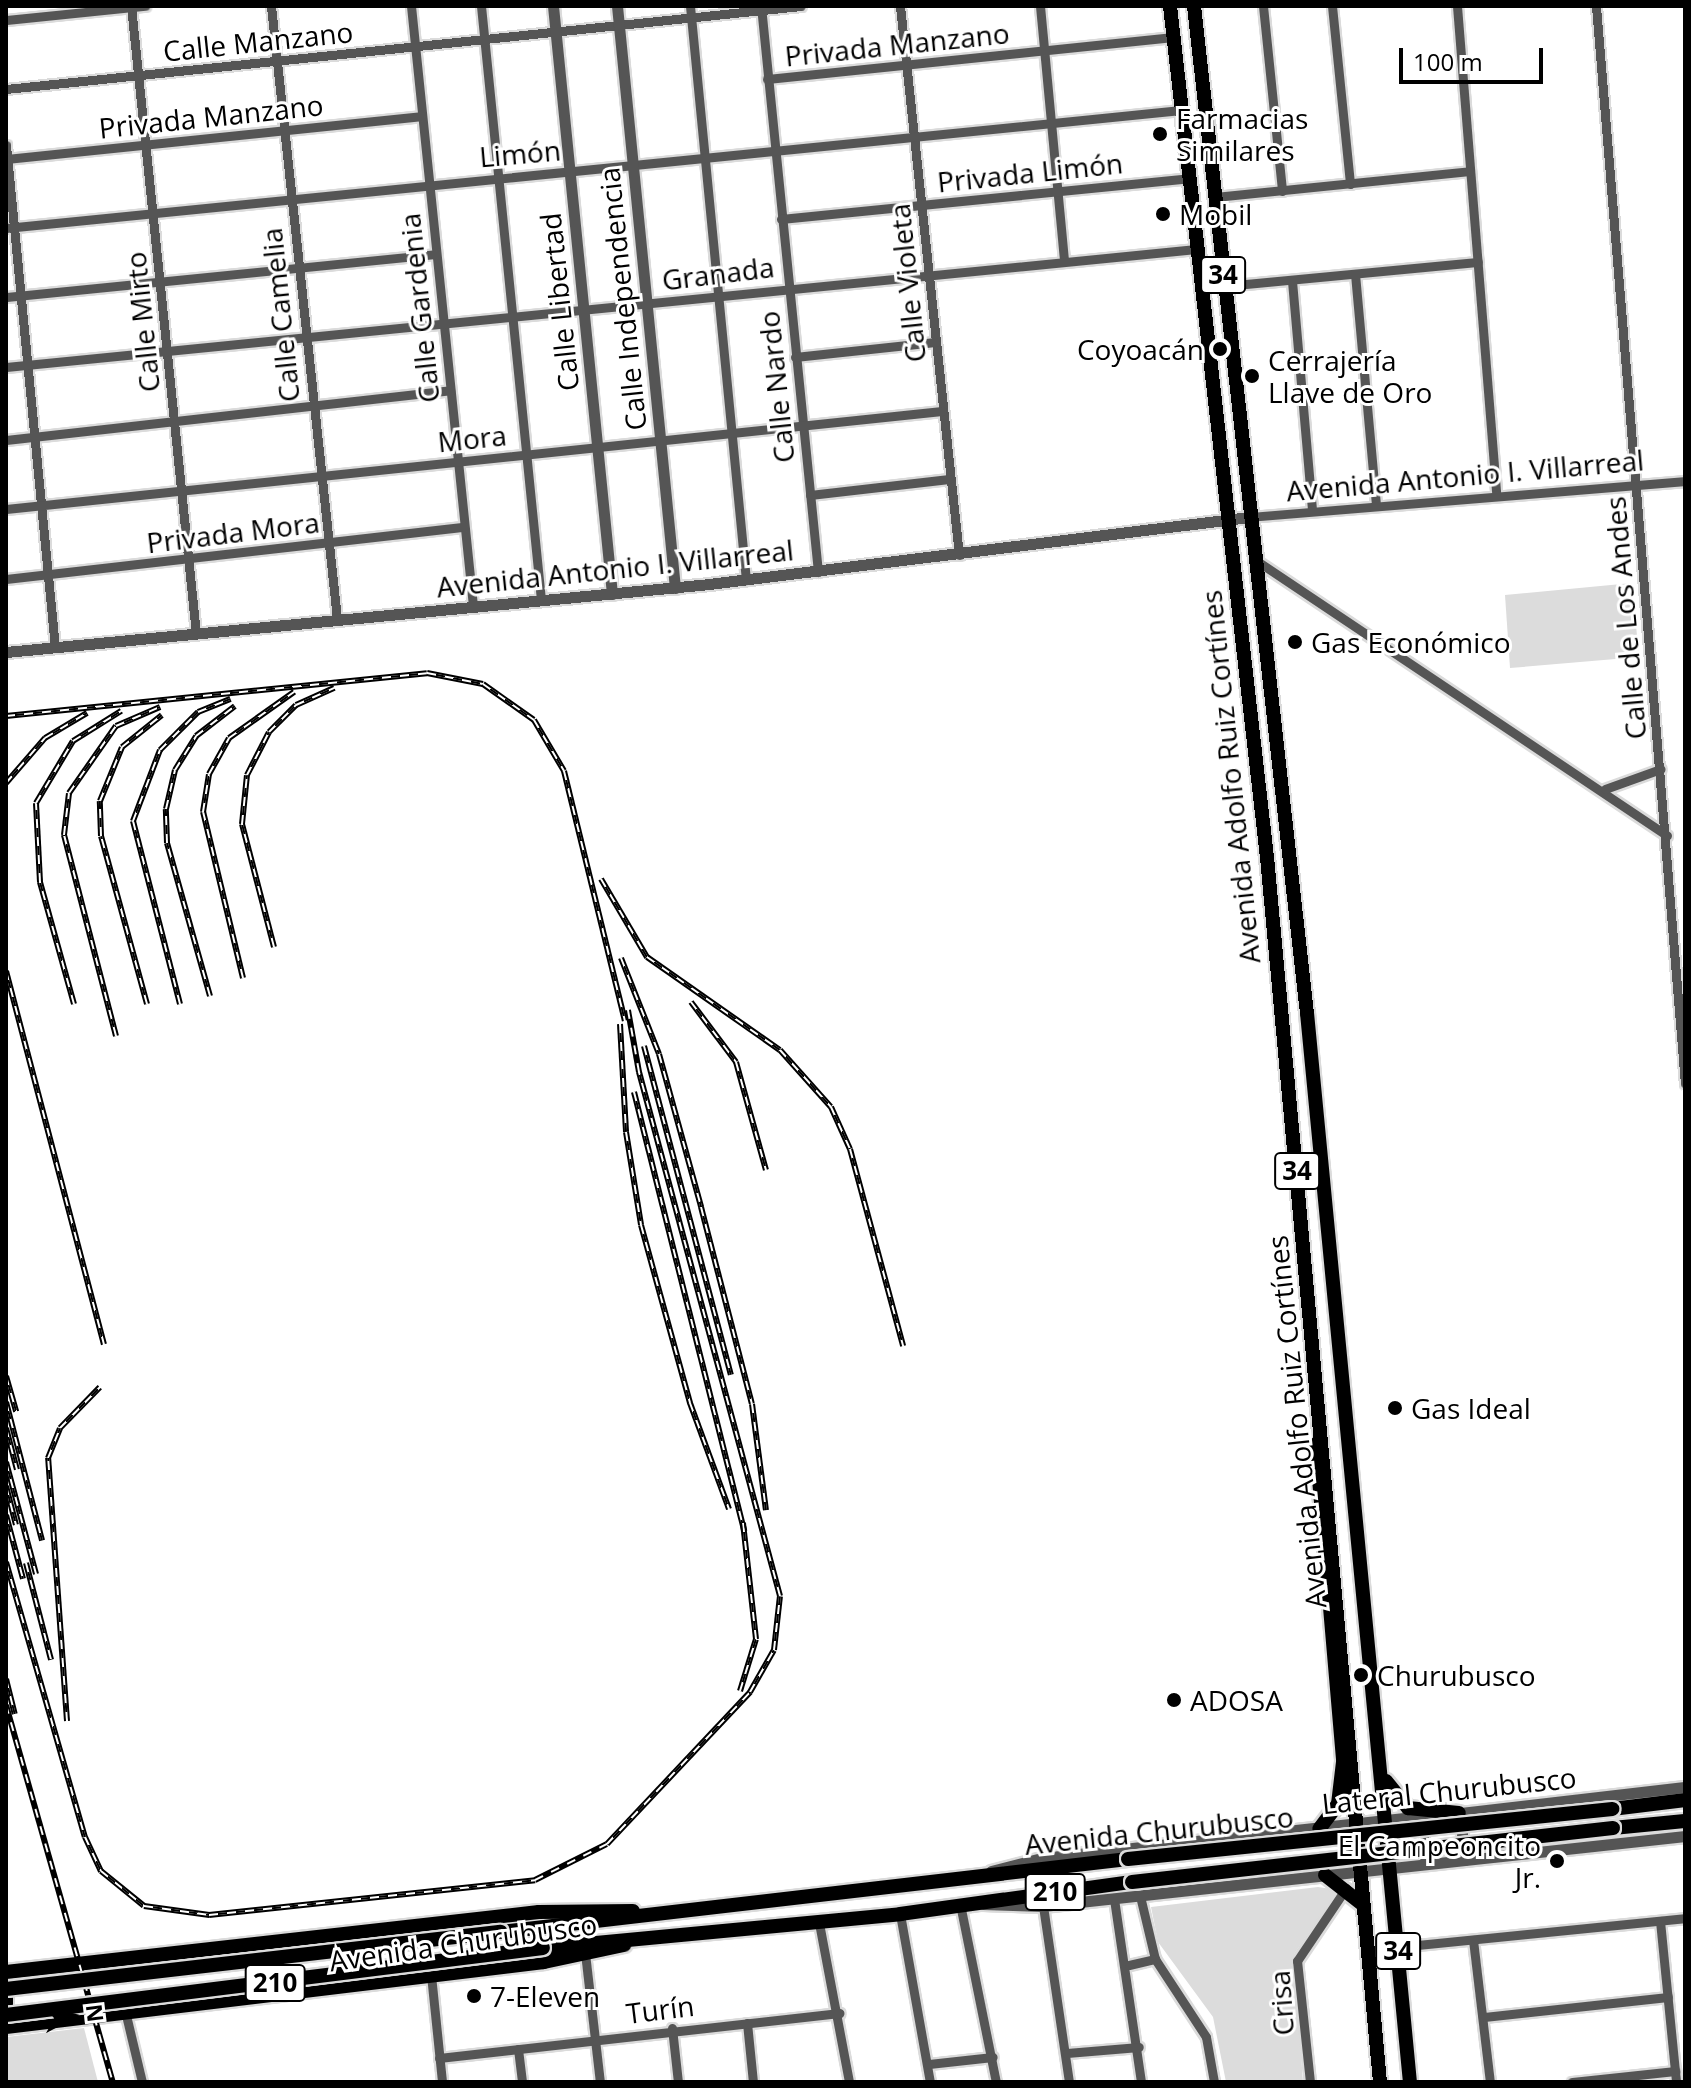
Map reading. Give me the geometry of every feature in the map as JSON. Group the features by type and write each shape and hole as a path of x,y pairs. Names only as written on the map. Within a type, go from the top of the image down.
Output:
{"main road":[{"name":"34","path":"1170,6 1227,519"},
{"name":"34","path":"1194,6 1254,559"},
{"name":"Avenida Adolfo Ruiz Cortínes","path":"1227,519 1318,1384 1380,2082"},
{"name":"Avenida Adolfo Ruiz Cortínes","path":"1254,559 1383,1771 1389,1869 1410,2082"},
{"path":"1318,1384 1316,1476 1343,1762 1338,1804 1319,1829"},
{"path":"1383,1771 1390,1792 1408,1808 1459,1813"},
{"name":"Avenida Churubusco","path":"6,1989 501,1932 638,1911 1685,1800"},
{"name":"Avenida Churubusco","path":"6,2016 543,1948 642,1942 900,1914 1132,1882 1685,1821"},
{"path":"1325,1875 1346,1888 1362,1904"},
{"name":"Avenida Churubusco","path":"6,1972 539,1912 638,1911"},
{"name":"Avenida Churubusco","path":"6,2027 431,1975 642,1942"},
{"path":"127,1957 144,1967 150,1985 130,2014"},
{"path":"43,1968 42,1999 54,2023"},
{"path":"6,1989 6,2016"}],"street":[{"path":"6,20 145,6"},
{"name":"Calle Camelia","path":"271,6 304,337 337,619"},
{"name":"Calle Gardenia","path":"411,6 473,606"},
{"path":"481,6 541,600"},
{"name":"Calle Libertad","path":"553,6 612,594"},
{"name":"Calle Independencia","path":"617,6 675,588"},
{"path":"690,6 746,580"},
{"name":"Calle Manzano","path":"6,89 556,34 761,8 801,6"},
{"name":"Calle Violeta","path":"900,6 959,555"},
{"path":"1040,6 1064,259"},
{"path":"1263,6 1282,191"},
{"path":"1332,6 1350,184"},
{"path":"1457,6 1496,493"},
{"name":"Calle de Los Andes","path":"1596,6 1667,835 1685,1083"},
{"name":"Calle Mirto","path":"131,7 196,634"},
{"name":"Calle Nardo","path":"761,8 818,572"},
{"name":"Privada Manzano","path":"767,79 1174,37"},
{"name":"Limón","path":"10,228 1181,110"},
{"name":"Privada Manzano","path":"7,159 421,116"},
{"path":"6,145 10,228 21,296 55,647"},
{"path":"1215,197 1470,171"},
{"name":"Privada Limón","path":"781,219 1189,178"},
{"name":"Granada","path":"6,367 1064,259 1196,249"},
{"path":"6,297 436,254"},
{"path":"1224,286 1478,262"},
{"path":"1355,274 1376,505"},
{"path":"1292,281 1312,510"},
{"path":"795,357 935,342"},
{"path":"6,440 450,390"},
{"name":"Mora","path":"6,509 942,411"},
{"path":"810,495 949,479"},
{"name":"Avenida Antonio I. Villarreal","path":"6,652 675,588 1312,510 1496,493 1685,481"},
{"name":"Privada Mora","path":"6,579 464,527"},
{"path":"1254,559 1605,789 1667,835"},
{"path":"1605,789 1661,769"},
{"name":"Lateral Churubusco","path":"982,1874 1042,1858 1685,1787"},
{"path":"1459,1813 1465,1860"},
{"path":"1421,1817 1426,1864"},
{"path":"978,1902 1043,1906 1685,1836"},
{"name":"Crisa","path":"1310,2082 1297,1961 1346,1888"},
{"path":"1140,1896 1155,1959 1197,2018 1214,2082"},
{"path":"1114,1899 1129,1965 1141,2082"},
{"path":"960,1904 996,2082"},
{"path":"1043,1906 1069,2082"},
{"path":"900,1914 930,2082"},
{"path":"1397,1947 1685,1918"},
{"path":"1572,2082 1676,2076 1660,1921"},
{"path":"819,1923 839,2013 849,2082"},
{"path":"1473,1940 1490,2082"},
{"path":"585,1953 600,2082"},
{"path":"1129,1965 1155,1959"},
{"path":"431,1975 442,2082"},
{"path":"1484,2017 1668,1997"},
{"name":"Turín","path":"439,2058 672,2028 839,2013"},
{"path":"130,2014 142,2082"},
{"path":"747,2023 753,2082"},
{"path":"672,2028 678,2082"},
{"path":"1067,2053 1139,2047"},
{"path":"518,2049 522,2082"},
{"path":"929,2064 993,2057"}],"shaded area":[{"path":"1632,583 1639,657 1510,668 1505,595"},
{"path":"1318,1887 1338,1890 1294,1954 1303,2082 1226,2082 1213,2017 1158,1942 1151,1907"},
{"path":"84,2028 98,2082 6,2082 6,2037"}],"railway":[{"path":"6,716 427,673 483,684 534,720 564,771 625,1021"},
{"path":"274,947 242,824 247,775 269,732 296,705 334,688"},
{"path":"243,978 203,812 209,774 229,738 294,692"},
{"path":"180,1004 133,821 160,750 198,712 231,699"},
{"path":"210,996 167,843 166,809 175,770 196,736 235,706"},
{"path":"116,1036 64,835 69,793 116,726 160,707"},
{"path":"74,1004 40,882 36,803 73,741 121,711"},
{"path":"6,783 45,738 87,713"},
{"path":"147,1004 101,836 100,801 122,747 162,715"},
{"path":"601,879 647,957 780,1050 831,1107 850,1149 903,1346"},
{"path":"621,958 659,1054 701,1207 752,1404 766,1510"},
{"path":"6,971 104,1344"},
{"path":"691,1002 736,1062 766,1170"},
{"path":"6,1562 85,1837 101,1871 144,1906 209,1915 535,1880 607,1844 750,1692 774,1650 780,1596 639,1072 628,1010"},
{"path":"620,1024 626,1132 641,1225 690,1403 729,1509"},
{"path":"644,1046 731,1375"},
{"path":"634,1092 744,1531"},
{"path":"6,1376 16,1412"},
{"path":"67,1721 48,1458 60,1428 100,1387"},
{"path":"6,1402 42,1540"},
{"path":"6,1428 17,1470"},
{"path":"6,1462 36,1574"},
{"path":"6,1486 16,1525"},
{"path":"6,1515 23,1579"},
{"path":"740,1691 756,1639 743,1523"},
{"path":"26,1563 51,1660"},
{"path":"6,1679 15,1714"},
{"path":"6,1705 113,2082"}],"place":[{"name":"Farmacias Similares","path":"1160,134"},
{"name":"Mobil","path":"1163,214"},
{"name":"Coyoacán","path":"1220,349"},
{"name":"Cerrajería Llave de Oro","path":"1252,376"},
{"name":"Gas Económico","path":"1295,642"},
{"name":"Gas Ideal","path":"1395,1408"},
{"name":"Churubusco","path":"1361,1675"},
{"name":"ADOSA","path":"1174,1700"},
{"name":"El Campeoncito Jr.","path":"1557,1861"},
{"name":"7-Eleven","path":"474,1996"}]}
